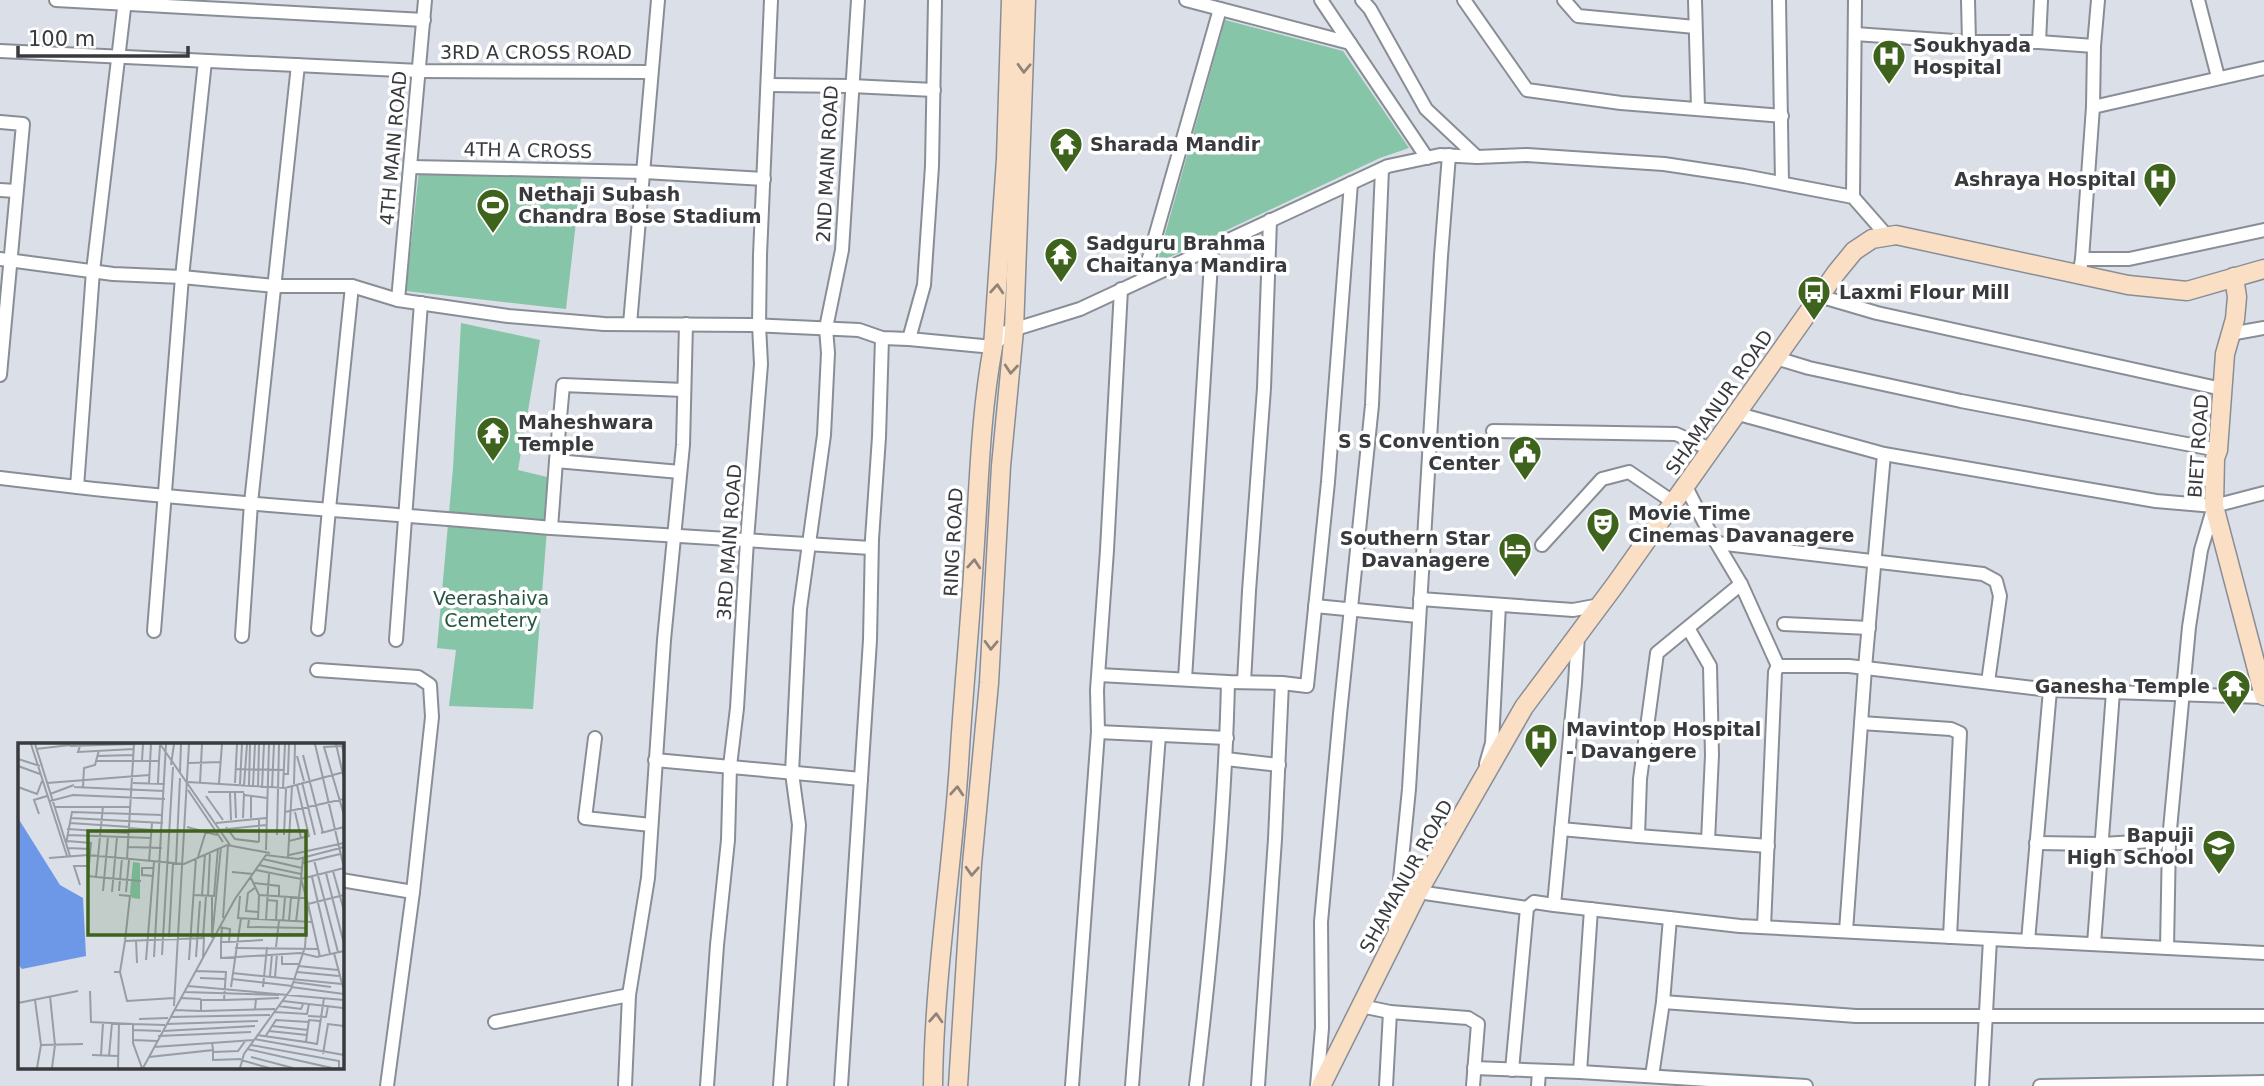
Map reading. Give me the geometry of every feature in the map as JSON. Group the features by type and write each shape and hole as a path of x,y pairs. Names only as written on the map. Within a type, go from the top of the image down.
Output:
{"main road":[{"name":"RING ROAD","path":"933,1086 938,992 957,795 977,486 993,347 1006,159 1011,0"},
{"path":"958,1086 972,864 989,683 1001,466 1014,330 1026,0"},
{"name":"SHAMANUR ROAD","path":"1319,1086 1418,892 1524,707 1854,251 1872,239 1896,235 2081,267 2128,285 2187,291 2264,269"},
{"name":"BIET ROAD","path":"2234,277 2237,297 2225,354 2218,450 2215,458 2214,506 2264,697"}],"street":[{"path":"56,0 424,20"},
{"name":"4TH MAIN ROAD","path":"398,300 425,0"},
{"path":"631,324 658,0"},
{"name":"3RD MAIN ROAD","path":"707,1086 761,364 759,325 771,0"},
{"name":"2ND MAIN ROAD","path":"780,1086 799,825 792,773 800,609 824,435 828,353 826,328 842,250 858,0"},
{"path":"909,339 924,285 932,166 935,0"},
{"path":"1186,0 1350,43"},
{"path":"1321,0 1427,158"},
{"path":"1362,0 1370,9 1426,109 1477,157"},
{"path":"1464,0 1527,90 1621,103 1782,116"},
{"path":"1564,0 1577,16 1695,27"},
{"path":"1695,0 1698,108"},
{"path":"1779,0 1782,183"},
{"path":"1853,197 1854,0"},
{"path":"1968,0 1969,42"},
{"path":"2039,42 2040,0"},
{"path":"2098,0 2081,267 2264,230"},
{"path":"2198,0 2218,77"},
{"path":"77,486 93,271 125,2"},
{"path":"1143,279 1220,9"},
{"path":"1855,34 1969,42 2039,42 2094,46"},
{"name":"3RD A CROSS ROAD","path":"0,51 420,71 652,72"},
{"path":"153,631 182,277 205,61"},
{"path":"242,636 251,503 298,65"},
{"path":"2093,107 2264,68"},
{"path":"768,85 933,90"},
{"path":"0,122 23,124 6,260 0,374"},
{"path":"1394,941 1409,789 1449,155"},
{"path":"6,260 93,271 275,286 352,286 398,300 508,316 631,324 759,325 859,330 882,338 993,347 1006,332 1080,309 1382,169 1449,155 1527,155 1664,164 1782,183 1853,197 1888,236"},
{"name":"4TH A CROSS","path":"411,167 644,172 764,178"},
{"path":"1319,1086 1322,1028 1321,922 1372,405 1382,169"},
{"path":"1099,674 1307,686 1329,468 1351,183"},
{"path":"0,190 16,191"},
{"path":"1244,682 1264,388 1270,220"},
{"path":"1185,679 1212,247"},
{"path":"318,629 352,286"},
{"path":"1072,1086 1098,733 1097,690 1121,289"},
{"path":"1819,296 1890,317 2222,389"},
{"path":"396,640 421,303"},
{"path":"625,1086 629,995 648,878 673,535 683,445 686,324"},
{"path":"2230,334 2264,328"},
{"path":"841,1086 870,640 871,548 879,437 882,338"},
{"path":"1776,358 1809,368 1961,401 2218,450"},
{"path":"551,528 563,386 684,390"},
{"path":"1735,413 1884,454 2093,492 2214,506 2264,493"},
{"path":"1493,431 1676,434 1710,449"},
{"path":"1846,931 1868,628 1884,454"},
{"path":"556,461 680,472"},
{"path":"1542,545 1602,479 1629,472 1674,502"},
{"path":"0,478 165,497 405,514 551,528 871,548"},
{"path":"1685,485 1741,584 1778,666"},
{"path":"2167,948 2169,840 2189,627 2201,550 2214,506"},
{"path":"1717,543 1983,574 1996,580 2000,596 1988,682"},
{"path":"1638,836 1640,779 1657,653 1741,584"},
{"path":"1420,599 1573,610 1600,605"},
{"path":"1480,787 1492,743 1499,605"},
{"path":"1315,606 1419,616"},
{"path":"1784,624 1868,628"},
{"path":"1688,628 1710,666 1712,755 1708,841"},
{"path":"1554,905 1578,635"},
{"path":"1778,666 1865,668 2050,690 2264,697"},
{"path":"1764,927 1775,672 1778,666"},
{"path":"317,670 418,677 430,685 432,717 413,892 387,1086"},
{"path":"1196,1086 1208,981 1226,759 1228,682"},
{"path":"1258,1086 1282,683"},
{"path":"2028,941 2050,690"},
{"path":"2094,944 2113,692"},
{"path":"1861,723 1951,729 1961,733 1950,937"},
{"path":"1098,733 1227,738"},
{"path":"1132,1086 1159,735"},
{"path":"595,738 585,818 651,825"},
{"path":"1226,759 1279,765"},
{"path":"655,760 861,779"},
{"path":"1561,829 1768,846"},
{"path":"2036,843 2102,845 2169,840"},
{"path":"343,880 413,892"},
{"path":"1418,892 1527,908"},
{"path":"1512,1070 1527,908 1534,902 1764,927 2264,953"},
{"path":"1580,1072 1591,909"},
{"path":"1652,1076 1663,1002 1670,918"},
{"path":"1982,1086 1990,939"},
{"path":"495,1022 629,995"},
{"path":"1663,1002 1856,1016 2264,1016"},
{"path":"1361,1006 1390,1012 1468,1018 1478,1024 1472,1086"},
{"path":"1386,1086 1390,1012"},
{"path":"1474,1068 1805,1086"},
{"path":"1538,1086 1539,1072"},
{"path":"2040,1086 2264,1082"}],"green space":[{"path":"1225,20 1343,51 1409,148 1380,158 1157,263"},
{"name":"Nethaji Subash Chandra Bose Stadium","path":"419,171 581,178 566,309 406,291"},
{"name":"Veerashaiva Cemetery","path":"461,323 540,340 518,470 551,478 533,709 449,706 456,650 437,648 453,468"}],"place":[{"name":"Soukhyada Hospital","path":"1889,86"},
{"name":"Sharada Mandir","path":"1066,174"},
{"name":"Ashraya Hospital","path":"2160,209"},
{"name":"Nethaji Subash Chandra Bose Stadium","path":"493,235"},
{"name":"Sadguru Brahma Chaitanya Mandira","path":"1061,284"},
{"name":"Laxmi Flour Mill","path":"1814,322"},
{"name":"Maheshwara Temple","path":"493,463"},
{"name":"S S Convention Center","path":"1525,482"},
{"name":"Movie Time Cinemas Davanagere","path":"1603,554"},
{"name":"Southern Star Davanagere","path":"1515,579"},
{"name":"Ganesha Temple","path":"2234,716"},
{"name":"Mavintop Hospital - Davangere","path":"1541,770"},
{"name":"Bapuji High School","path":"2219,876"}]}
